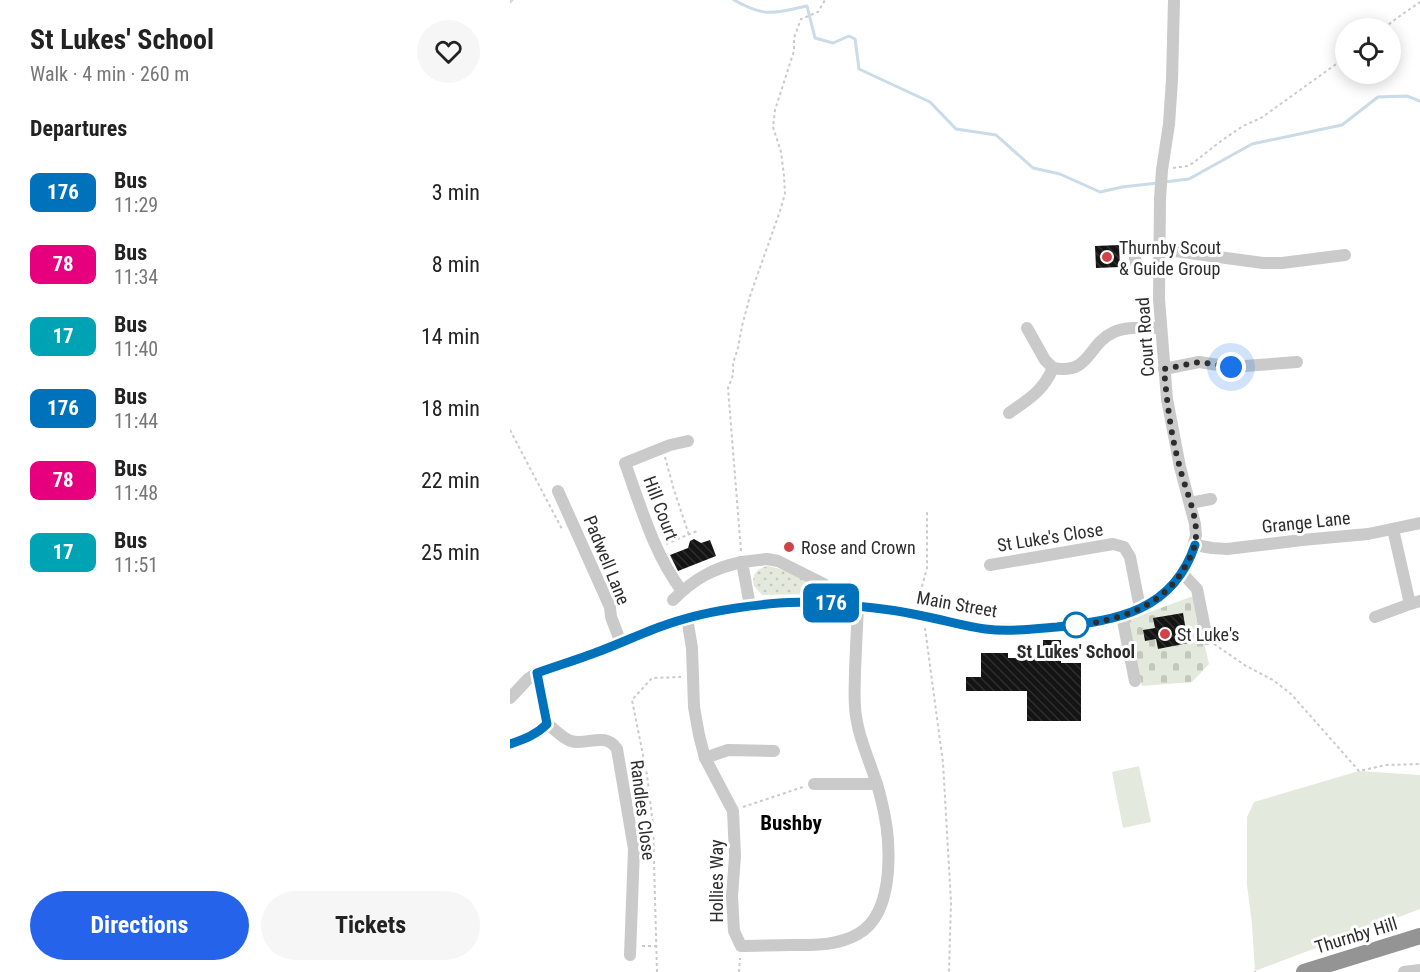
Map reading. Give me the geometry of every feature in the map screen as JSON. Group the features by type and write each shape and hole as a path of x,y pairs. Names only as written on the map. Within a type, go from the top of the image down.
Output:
{"highway":[{"name":"Thurnby Hill","path":"1304,972 1420,936"}],"street":[{"name":"Court Road","path":"1174,0 1169,124 1160,199 1161,328 1167,399 1180,467 1195,524 1195,545"},
{"path":"1160,249 1263,263 1282,263 1345,255"},
{"path":"1135,258 1139,269 1159,270"},
{"path":"1027,328 1053,368 1064,370 1078,366 1085,361 1106,337 1113,333 1131,329 1161,328"},
{"path":"1164,369 1199,362 1231,367 1297,362"},
{"path":"1009,412 1035,395 1045,384 1053,368"},
{"name":"Hill Court","path":"688,441 663,448 625,464 656,548 678,595 713,570 742,562"},
{"name":"Padwell Lane","path":"558,491 610,607 611,617 621,643"},
{"path":"1190,503 1211,499"},
{"name":"Grange Lane","path":"1195,545 1227,549 1368,534 1420,523"},
{"path":"1376,617 1415,603 1394,530"},
{"name":"St Luke's Close","path":"990,565 1113,544 1124,546 1131,557 1140,608"},
{"name":"Main Street","path":"510,698 537,673 621,643 668,623 750,606 810,602 858,606 919,615 986,629 1006,630 1032,630 1100,622 1140,608 1166,592 1182,573 1195,545"},
{"path":"750,606 742,562 767,558 778,561 824,584"},
{"path":"1182,573 1197,589 1207,639"},
{"path":"741,946 827,944 844,941 868,927 883,903 888,863 882,801 860,737 855,707 858,606"},
{"path":"1122,616 1136,681"},
{"name":"Hollies Way","path":"687,618 692,648 693,707 699,735 705,758 733,811 734,931 741,946"},
{"path":"510,744 540,732 547,724 537,673"},
{"name":"Randles Close","path":"547,724 572,742 603,740 614,744 617,749 634,849 630,950"},
{"path":"705,758 729,750 774,751"},
{"path":"814,784 877,784"},
{"path":"1404,972 1420,970"}],"path":[{"path":"742,562 728,388 733,375 733,363 750,296 785,194 781,152 773,128 775,110 794,51 794,38 801,19 818,12 825,0"},
{"path":"1397,18 1420,2"},
{"path":"1162,172 1193,163 1221,141 1243,126 1261,118 1335,65"},
{"path":"510,430 562,530"},
{"path":"663,448 689,535"},
{"path":"927,512 927,568 920,588 919,615 943,763 951,902 949,972"},
{"path":"656,548 697,531"},
{"path":"1207,639 1246,666 1273,680 1291,694 1359,771 1386,765 1420,764"},
{"path":"657,972 653,825 647,775 632,700 652,678 693,677"},
{"path":"733,811 814,784"},
{"path":"630,950 657,946"},
{"path":"739,972 741,946"}],"green space":[{"path":"768,566 784,570 830,593 830,596 762,595 754,586 753,579 758,570"},
{"path":"1193,596 1209,664 1192,682 1142,686 1126,621"},
{"path":"1139,766 1151,822 1123,828 1112,772"},
{"path":"1359,771 1420,775 1420,909 1255,971 1247,885 1247,817 1254,802"}],"building":[{"name":"Thurnby Scout & Guide Group","path":"1119,245 1120,267 1096,268 1095,246"},
{"path":"694,539 701,543 710,540 716,556 678,571 670,555 688,548 690,541"},
{"name":"St Luke's","path":"1183,613 1188,643 1158,649 1156,639 1145,641 1143,630 1155,628 1153,618"},
{"path":"1043,640 1061,640 1061,663 1081,663 1081,721 1027,721 1027,691 966,691 966,677 981,677 981,653 1008,653 1008,658 1043,658"}],"waterway":[{"path":"734,0 762,12 786,11 807,6 815,38 833,43 849,36 855,39 859,69 930,102 956,129 996,135 1033,168 1060,174 1100,192 1158,183"},
{"path":"1164,182 1189,179 1252,144 1342,125 1378,97 1407,96 1420,101"}],"bus line":[{"name":"176","path":"510,744 540,732 547,724 537,673 604,650 668,623 750,606 810,602 884,609 986,629 1032,630 1100,622 1140,608 1166,592 1182,573 1195,545"}],"place":[{"name":"Thurnby Scout & Guide Group","path":"1107,257"},
{"name":"Rose and Crown","path":"789,547"},
{"name":"St Lukes' School","path":"1076,625"},
{"name":"St Luke's","path":"1165,634"}],"district":[{"name":"Bushby","path":"791,823"}],"route":[{"path":"1076,625 1070,626 1100,622 1140,608 1166,592 1182,573 1191,556 1196,535 1172,429 1164,369 1199,362 1231,367"}]}
